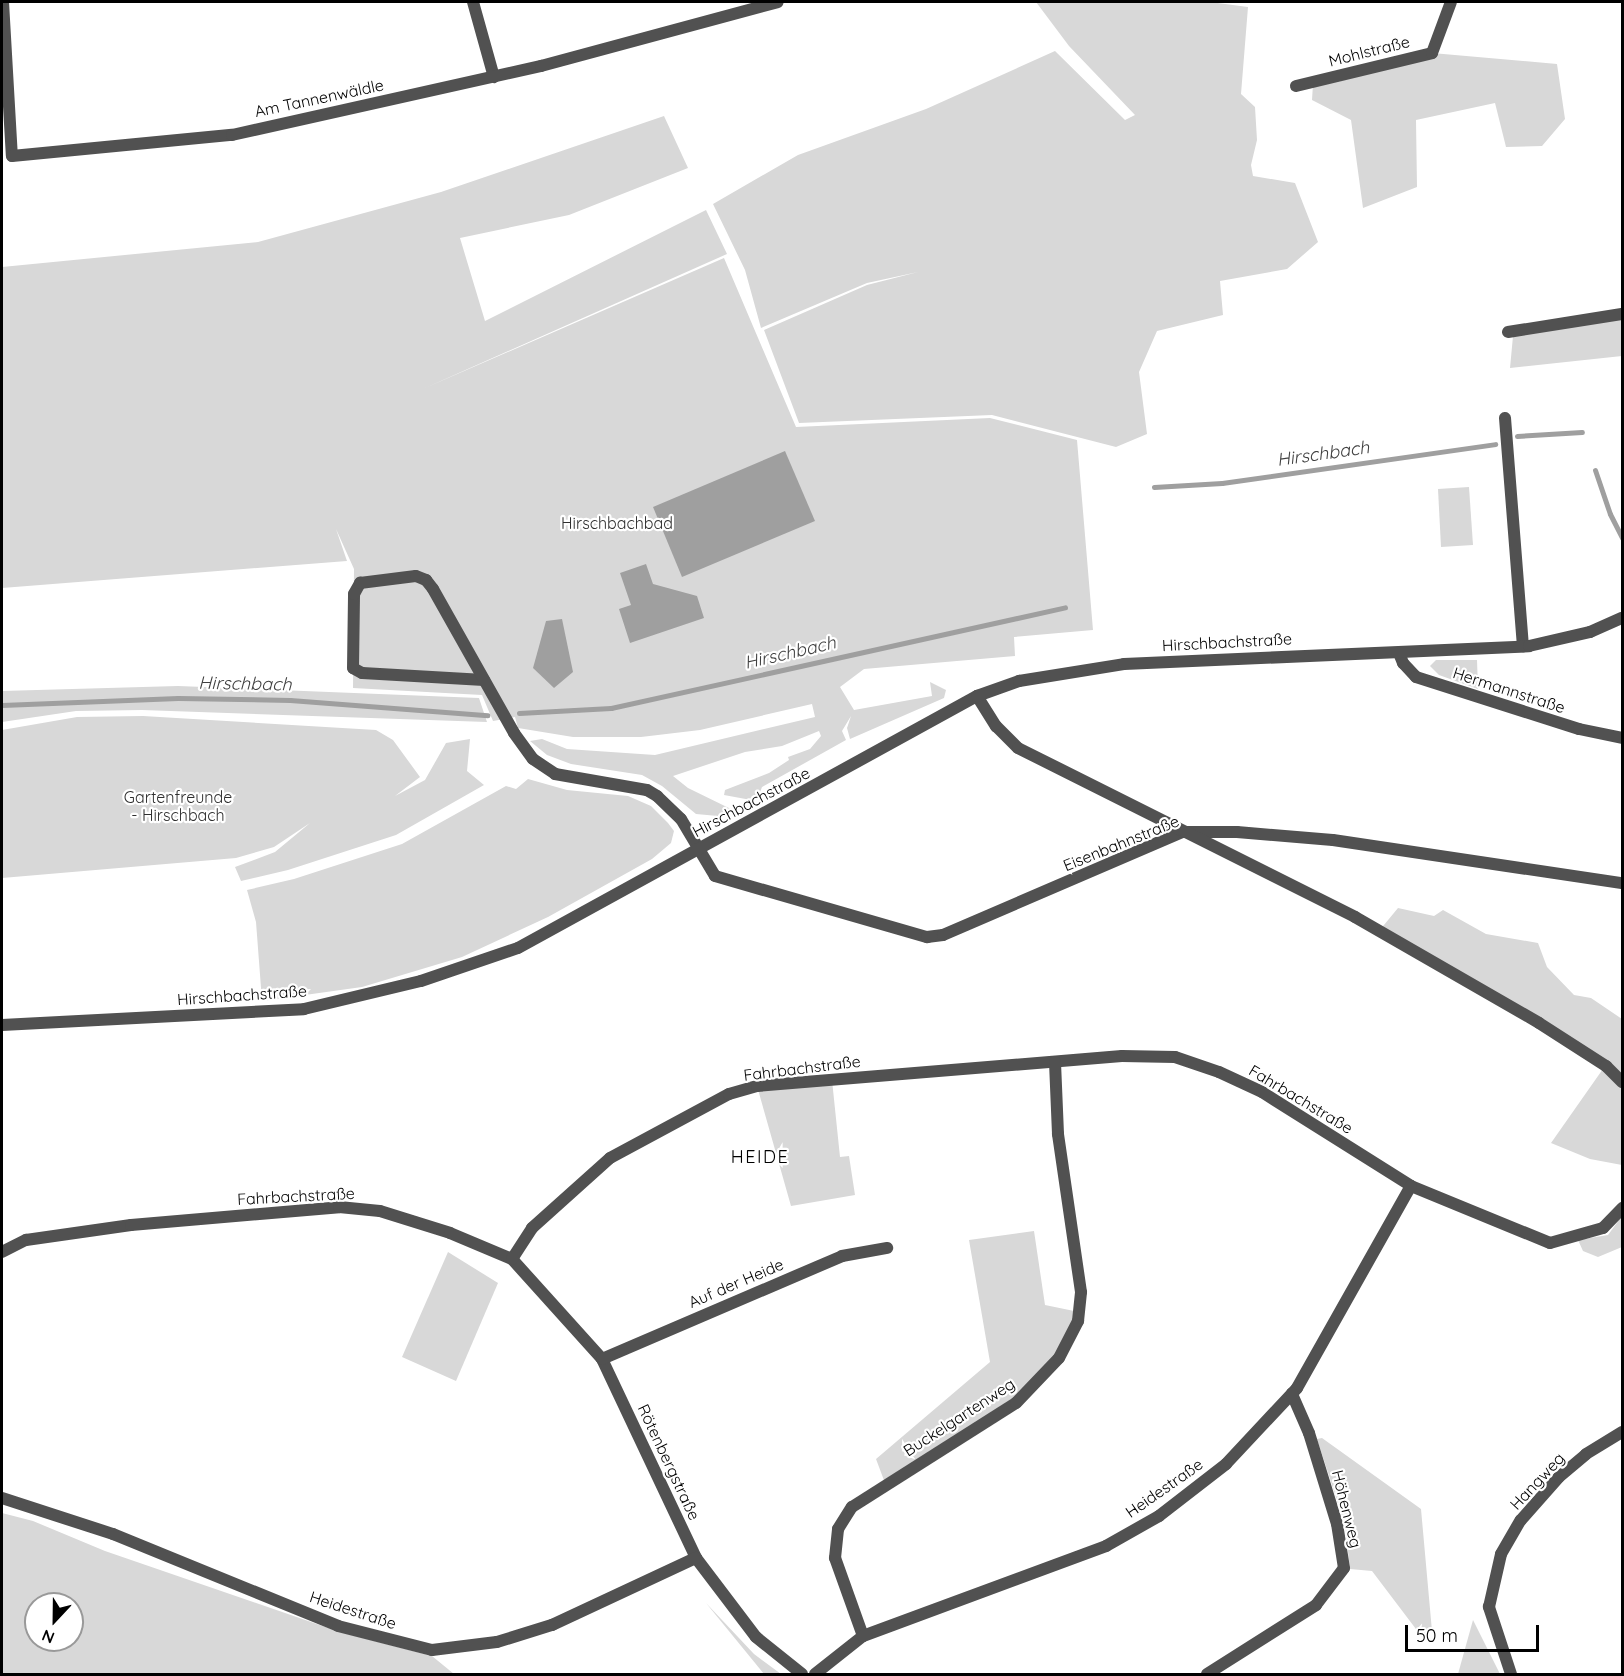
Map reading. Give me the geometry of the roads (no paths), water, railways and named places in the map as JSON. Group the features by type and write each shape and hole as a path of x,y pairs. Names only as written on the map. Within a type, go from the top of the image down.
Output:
{"street":[{"name":"Am Tannenwäldle","path":"3,2 12,156 231,135 494,77 778,2"},
{"path":"473,2 494,77"},
{"name":"Mohlstraße","path":"1296,86 1432,53 1451,2"},
{"path":"1508,332 1623,314"},
{"path":"1505,417 1523,646"},
{"name":"Eisenbahnstraße","path":"484,680 362,673 353,668 351,660 357,588 369,579 416,576 433,589 484,680 514,734 544,769 555,774 647,790 681,819 700,848 714,876 927,937 944,935 1182,832 1237,832 1333,840 1623,883"},
{"name":"Hirschbachstraße","path":"2,1025 304,1009 421,981 519,948 977,696 1019,681 1124,664 1523,646 1590,632 1623,618"},
{"name":"Hermannstraße","path":"1399,653 1402,663 1416,677 1579,729 1623,738"},
{"path":"977,696 996,726 1018,748 1371,927 1539,1023 1606,1066 1623,1082"},
{"name":"Fahrbachstraße","path":"2,1252 26,1240 131,1225 339,1207 380,1211 450,1233 512,1259 532,1228 610,1158 729,1094 757,1086 1122,1056 1175,1057 1219,1072 1262,1092 1412,1186 1550,1243 1603,1228 1623,1208"},
{"name":"Buckelgartenweg","path":"863,1636 835,1558 838,1529 852,1508 1016,1403 1059,1358 1078,1321 1081,1292 1058,1134 1055,1062"},
{"name":"Heidestraße","path":"815,1674 863,1636 1041,1573 1106,1546 1159,1516 1226,1464 1292,1394 1337,1324 1412,1186"},
{"name":"Auf der Heide","path":"602,1359 842,1256 887,1248"},
{"name":"Rötenbergstraße","path":"512,1259 602,1359 696,1558 756,1637 802,1674"},
{"name":"Höhenweg","path":"1207,1674 1316,1605 1344,1568 1337,1524 1309,1433 1292,1394"},
{"name":"Hangweg","path":"1511,1674 1490,1607 1502,1554 1521,1520 1559,1477 1586,1454 1623,1432"},
{"name":"Heidestraße","path":"2,1498 113,1534 338,1626 432,1650 497,1642 552,1625 696,1558"}],"waterway":[{"name":"Hirschbach","path":"1517,436 1582,432"},
{"name":"Hirschbach","path":"1154,487 1222,483 1495,444"},
{"name":"Hirschbach","path":"1595,470 1610,514 1622,538"},
{"name":"Hirschbach","path":"519,713 611,708 1065,607"},
{"name":"Hirschbach","path":"2,705 178,698 290,700 487,715"}],"district":[{"name":"HEIDE","path":"760,1157"}],"park label":[{"name":"Hirschbachbad","path":"617,523"},
{"name":"Gartenfreunde - Hirschbach","path":"178,806"}]}
